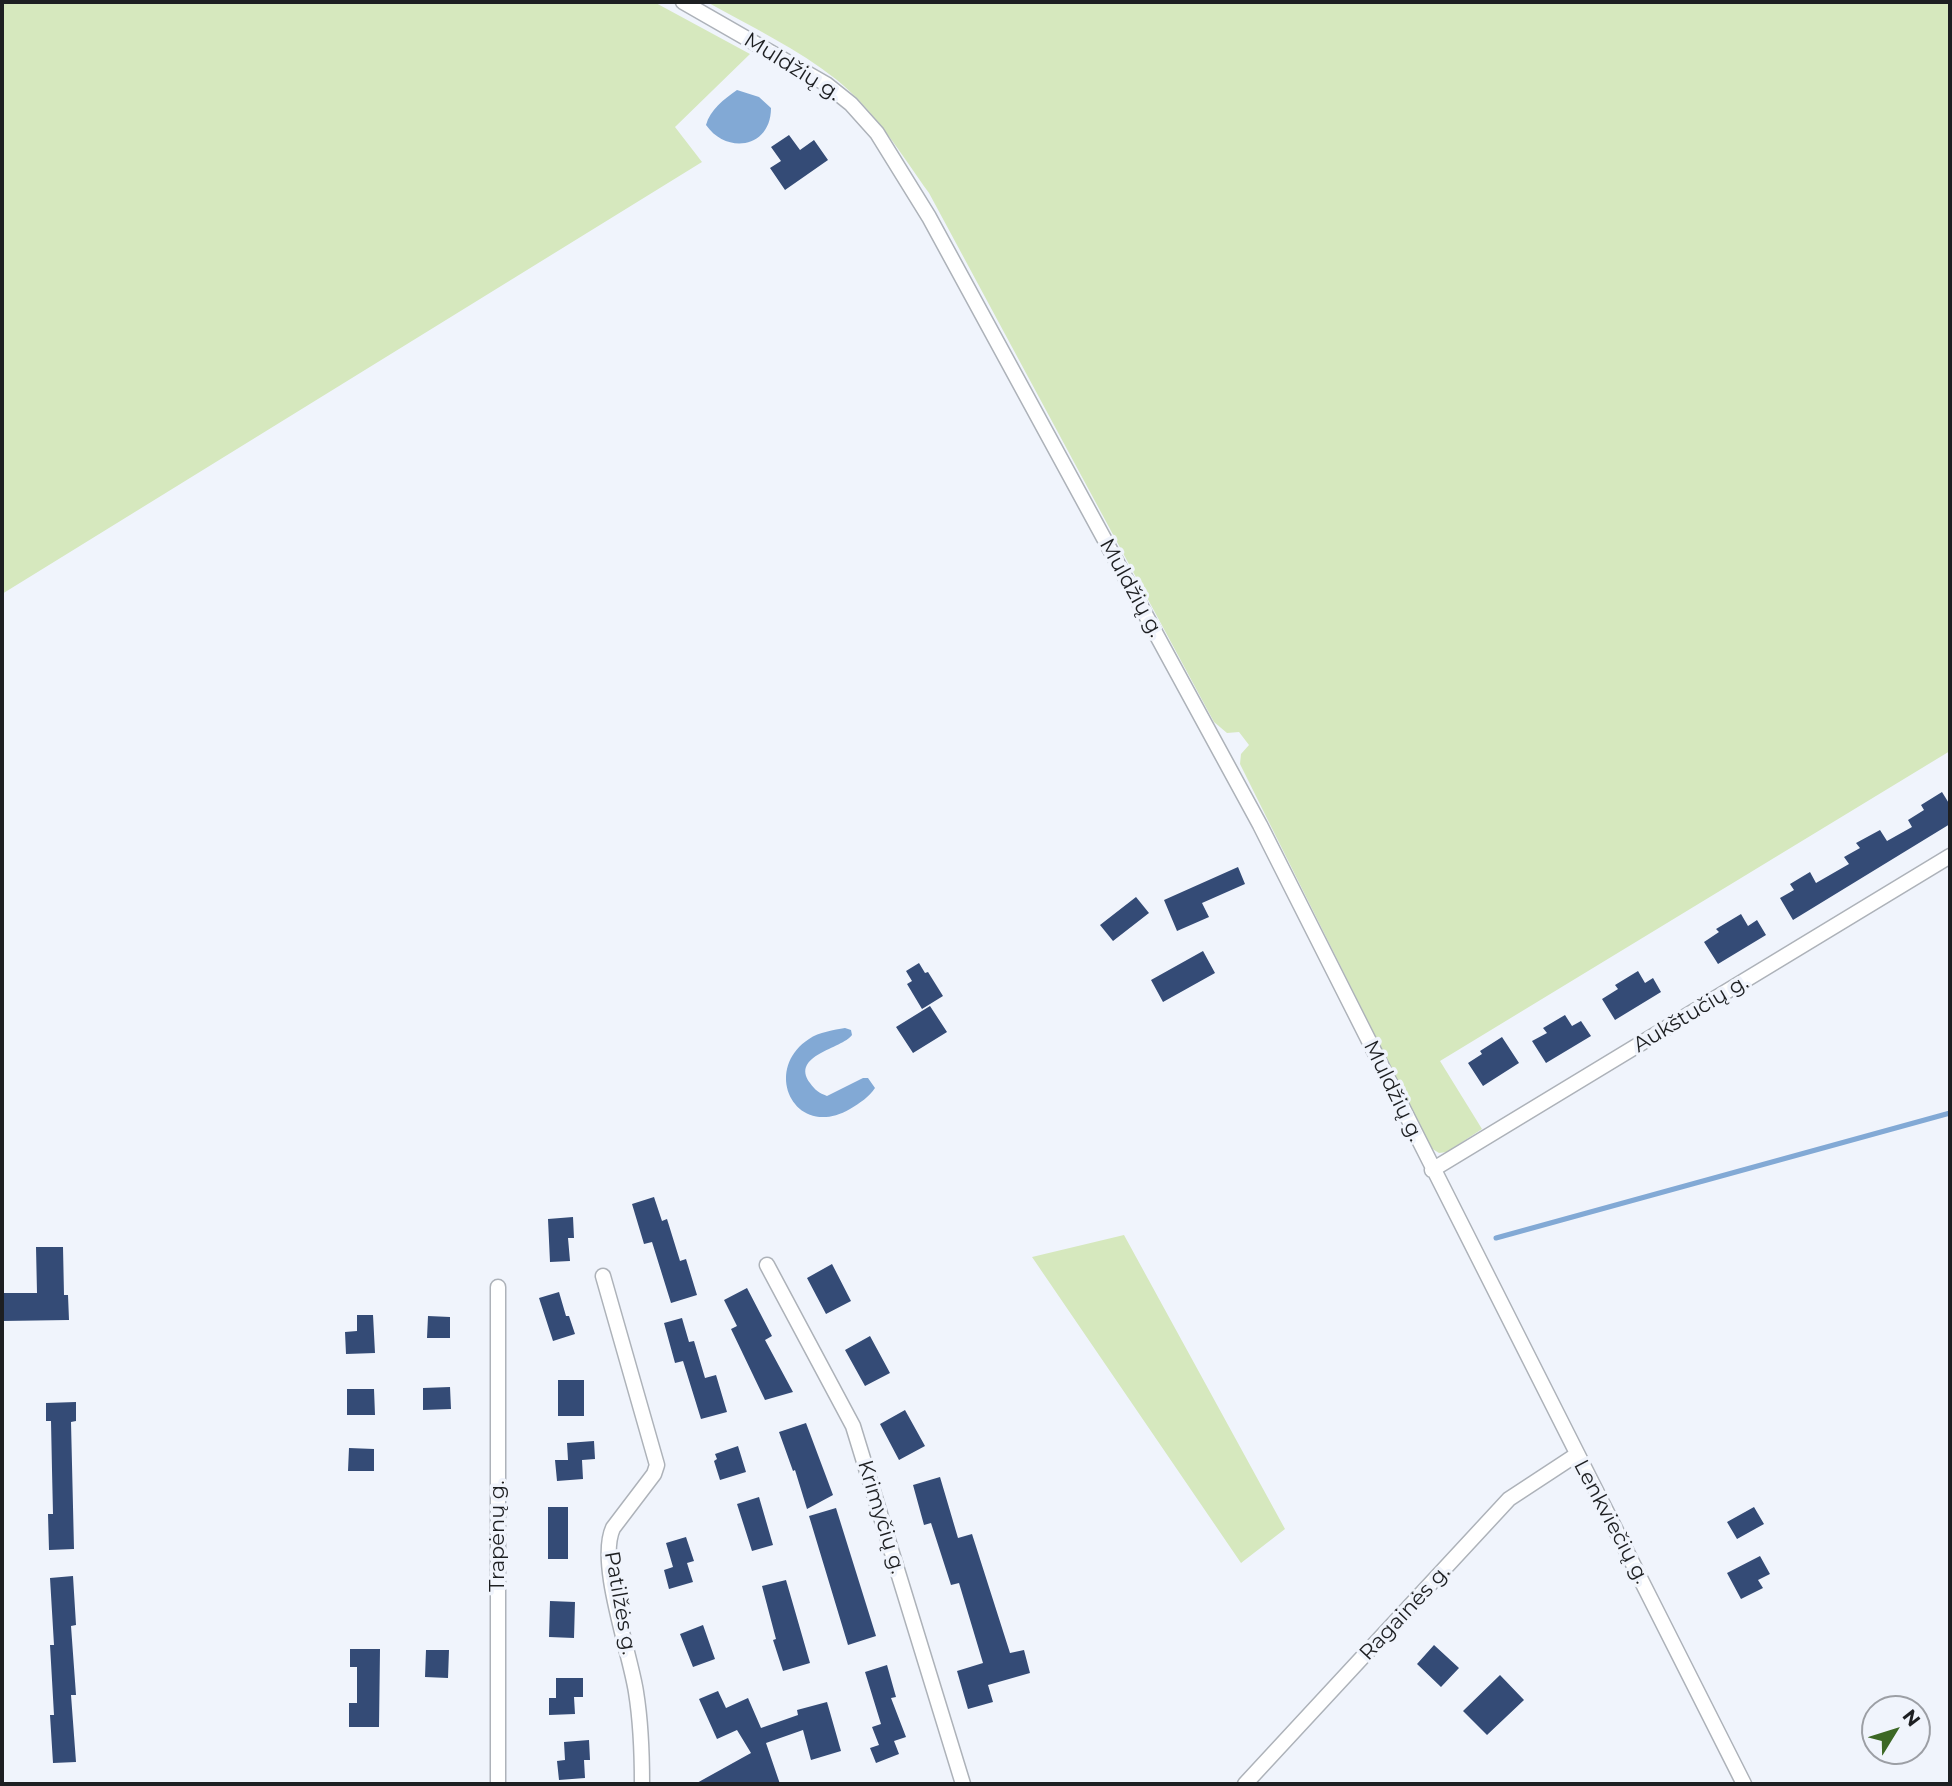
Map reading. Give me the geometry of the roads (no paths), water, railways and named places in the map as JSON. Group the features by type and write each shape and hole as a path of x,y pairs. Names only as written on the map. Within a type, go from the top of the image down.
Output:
{"street":[{"name":"Muldžių g.","path":"683,2 826,84 851,104 877,133 929,217 1247,801 1478,1261"},
{"name":"Aukštučių g.","path":"1432,1170 1950,856"},
{"name":"Lenkviečių g.","path":"1478,1261 1744,1784"},
{"name":"Krimyčių g.","path":"767,1265 853,1426 963,1784"},
{"name":"Patilžės g.","path":"603,1276 657,1465 654,1474 613,1528 608,1549 617,1610 636,1692 641,1734 642,1784"},
{"name":"Trapėnų g.","path":"498,1287 498,1784"},
{"name":"Ragainės g.","path":"1245,1784 1509,1499 1576,1455"}],"water":[{"path":"737,90 759,97 771,108 764,132 746,143 725,141 706,125 714,110"},
{"path":"845,1028 851,1030 852,1035 847,1040 812,1059 807,1066 806,1073 810,1083 817,1091 827,1096 863,1078 868,1078 875,1088 864,1100 850,1109 830,1116 814,1116 800,1109 791,1098 786,1083 787,1068 795,1052 809,1039"}],"waterway":[{"path":"1496,1238 1950,1113"}]}
